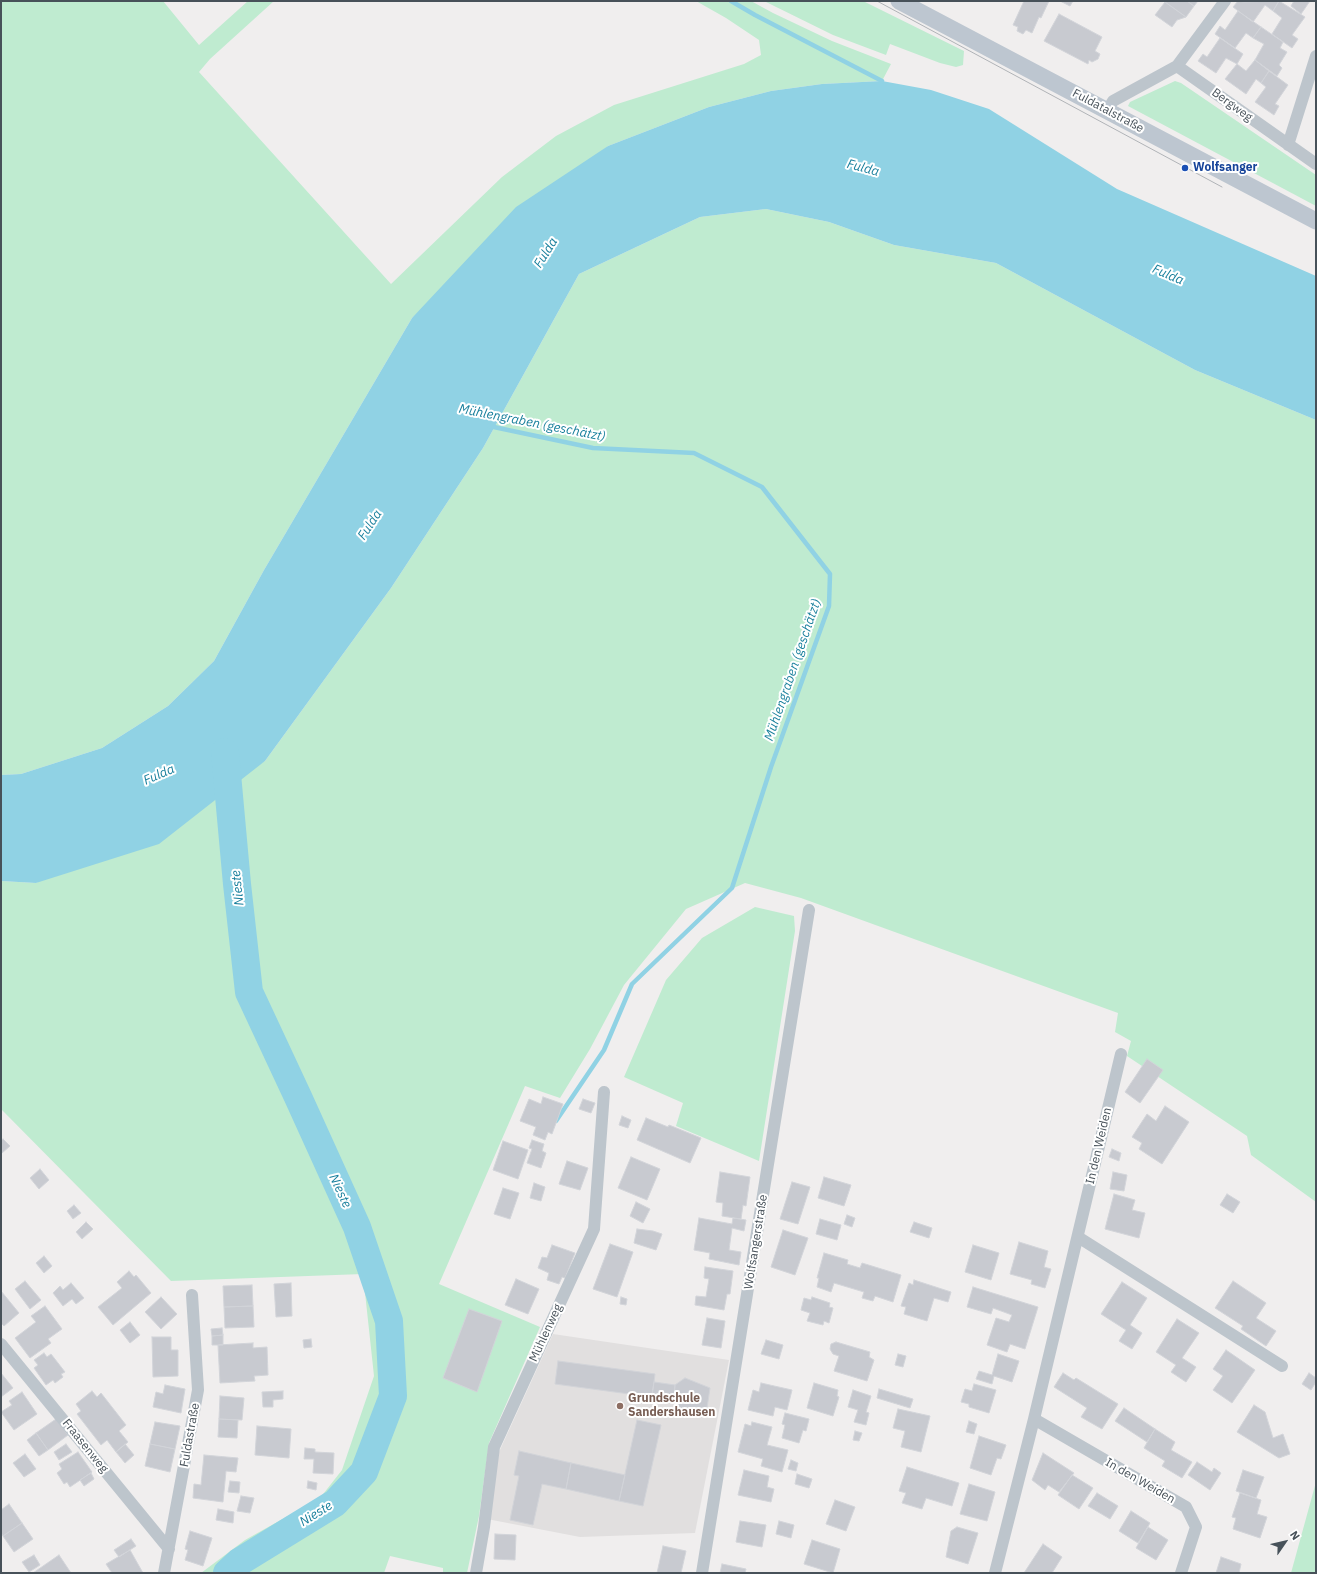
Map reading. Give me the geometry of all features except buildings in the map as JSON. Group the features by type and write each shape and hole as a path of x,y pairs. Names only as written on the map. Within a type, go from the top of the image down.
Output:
{"main road":[{"name":"Fuldatalstraße","path":"899,1 1316,221"}],"street":[{"path":"1107,111 1113,101 1177,66 1225,1"},
{"path":"1288,145 1316,56"},
{"name":"Bergweg","path":"1177,66 1316,164"},
{"name":"Wolfsangerstraße","path":"702,1573 809,910"},
{"name":"In den Weiden","path":"995,1573 1034,1419 1121,1054"},
{"name":"Mühlenweg","path":"476,1573 484,1527 494,1447 594,1229 604,1092"},
{"path":"1078,1237 1282,1366"},
{"name":"Fuldastraße","path":"164,1573 198,1390 192,1295"},
{"name":"Fraasenweg","path":"1,1344 169,1549"},
{"name":"In den Weiden","path":"1034,1419 1186,1507 1196,1527 1181,1573"}],"shaded area":[{"name":"Grundschule Sandershausen","path":"553,1334 729,1360 695,1533 580,1537 487,1519 499,1452"}],"green space":[{"path":"1,1 163,1 199,45 248,1 274,1 210,59 199,72 391,284 502,177 556,136 614,105 744,64 761,55 759,40 726,18 696,1 751,1 832,41 891,64 882,81 822,84 771,91 709,107 608,146 412,318 264,570 214,661 168,706 102,748 21,774 1,775"},
{"path":"764,1 863,1 964,51 963,65 956,67 940,63 890,44 886,55 833,35"},
{"path":"1175,81 1181,83 1316,175 1316,206 1128,106 1130,102"},
{"path":"766,209 829,222 894,245 996,263 1195,370 1316,420 1316,1202 1251,1155 1247,1136 1127,1056 1131,1041 1115,1032 1118,1013 801,898 745,883 686,909 624,985 590,1049 560,1098 525,1086 439,1284 540,1327 489,1443 479,1516 467,1573 443,1573 443,1568 390,1556 384,1573 201,1573 245,1540 320,1498 342,1470 374,1376 363,1274 171,1281 1,1109 1,881 36,883 265,761 391,588 483,448 579,274 700,217"},
{"path":"755,907 794,916 795,931 759,1161 676,1126 683,1103 624,1077 666,980 702,938"},
{"path":"1316,1482 1316,1573 1291,1573"}],"water":[{"name":"Fulda","path":"882,81 931,90 989,109 1117,189 1316,276 1316,420 1195,370 996,263 894,245 829,222 766,209 700,217 579,274 483,448 391,588 265,761 159,844 36,883 1,881 1,775 21,774 102,748 168,706 214,661 264,570 412,318 516,207 608,146 709,107 771,91 822,84"}],"waterway":[{"path":"731,1 882,81"},
{"name":"Mühlengraben (geschätzt)","path":"489,426 593,448 694,453 762,487 830,574 829,606 771,767 732,888 632,984 604,1050 556,1121"},
{"name":"Nieste","path":"225,752 249,992 357,1227 389,1321 393,1396 364,1472 335,1503 239,1562 227,1573"}],"tram line":[{"path":"877,1 1222,187"}],"place":[{"name":"Wolfsanger","path":"1185,168"},
{"name":"Grundschule Sandershausen","path":"620,1406"}]}
